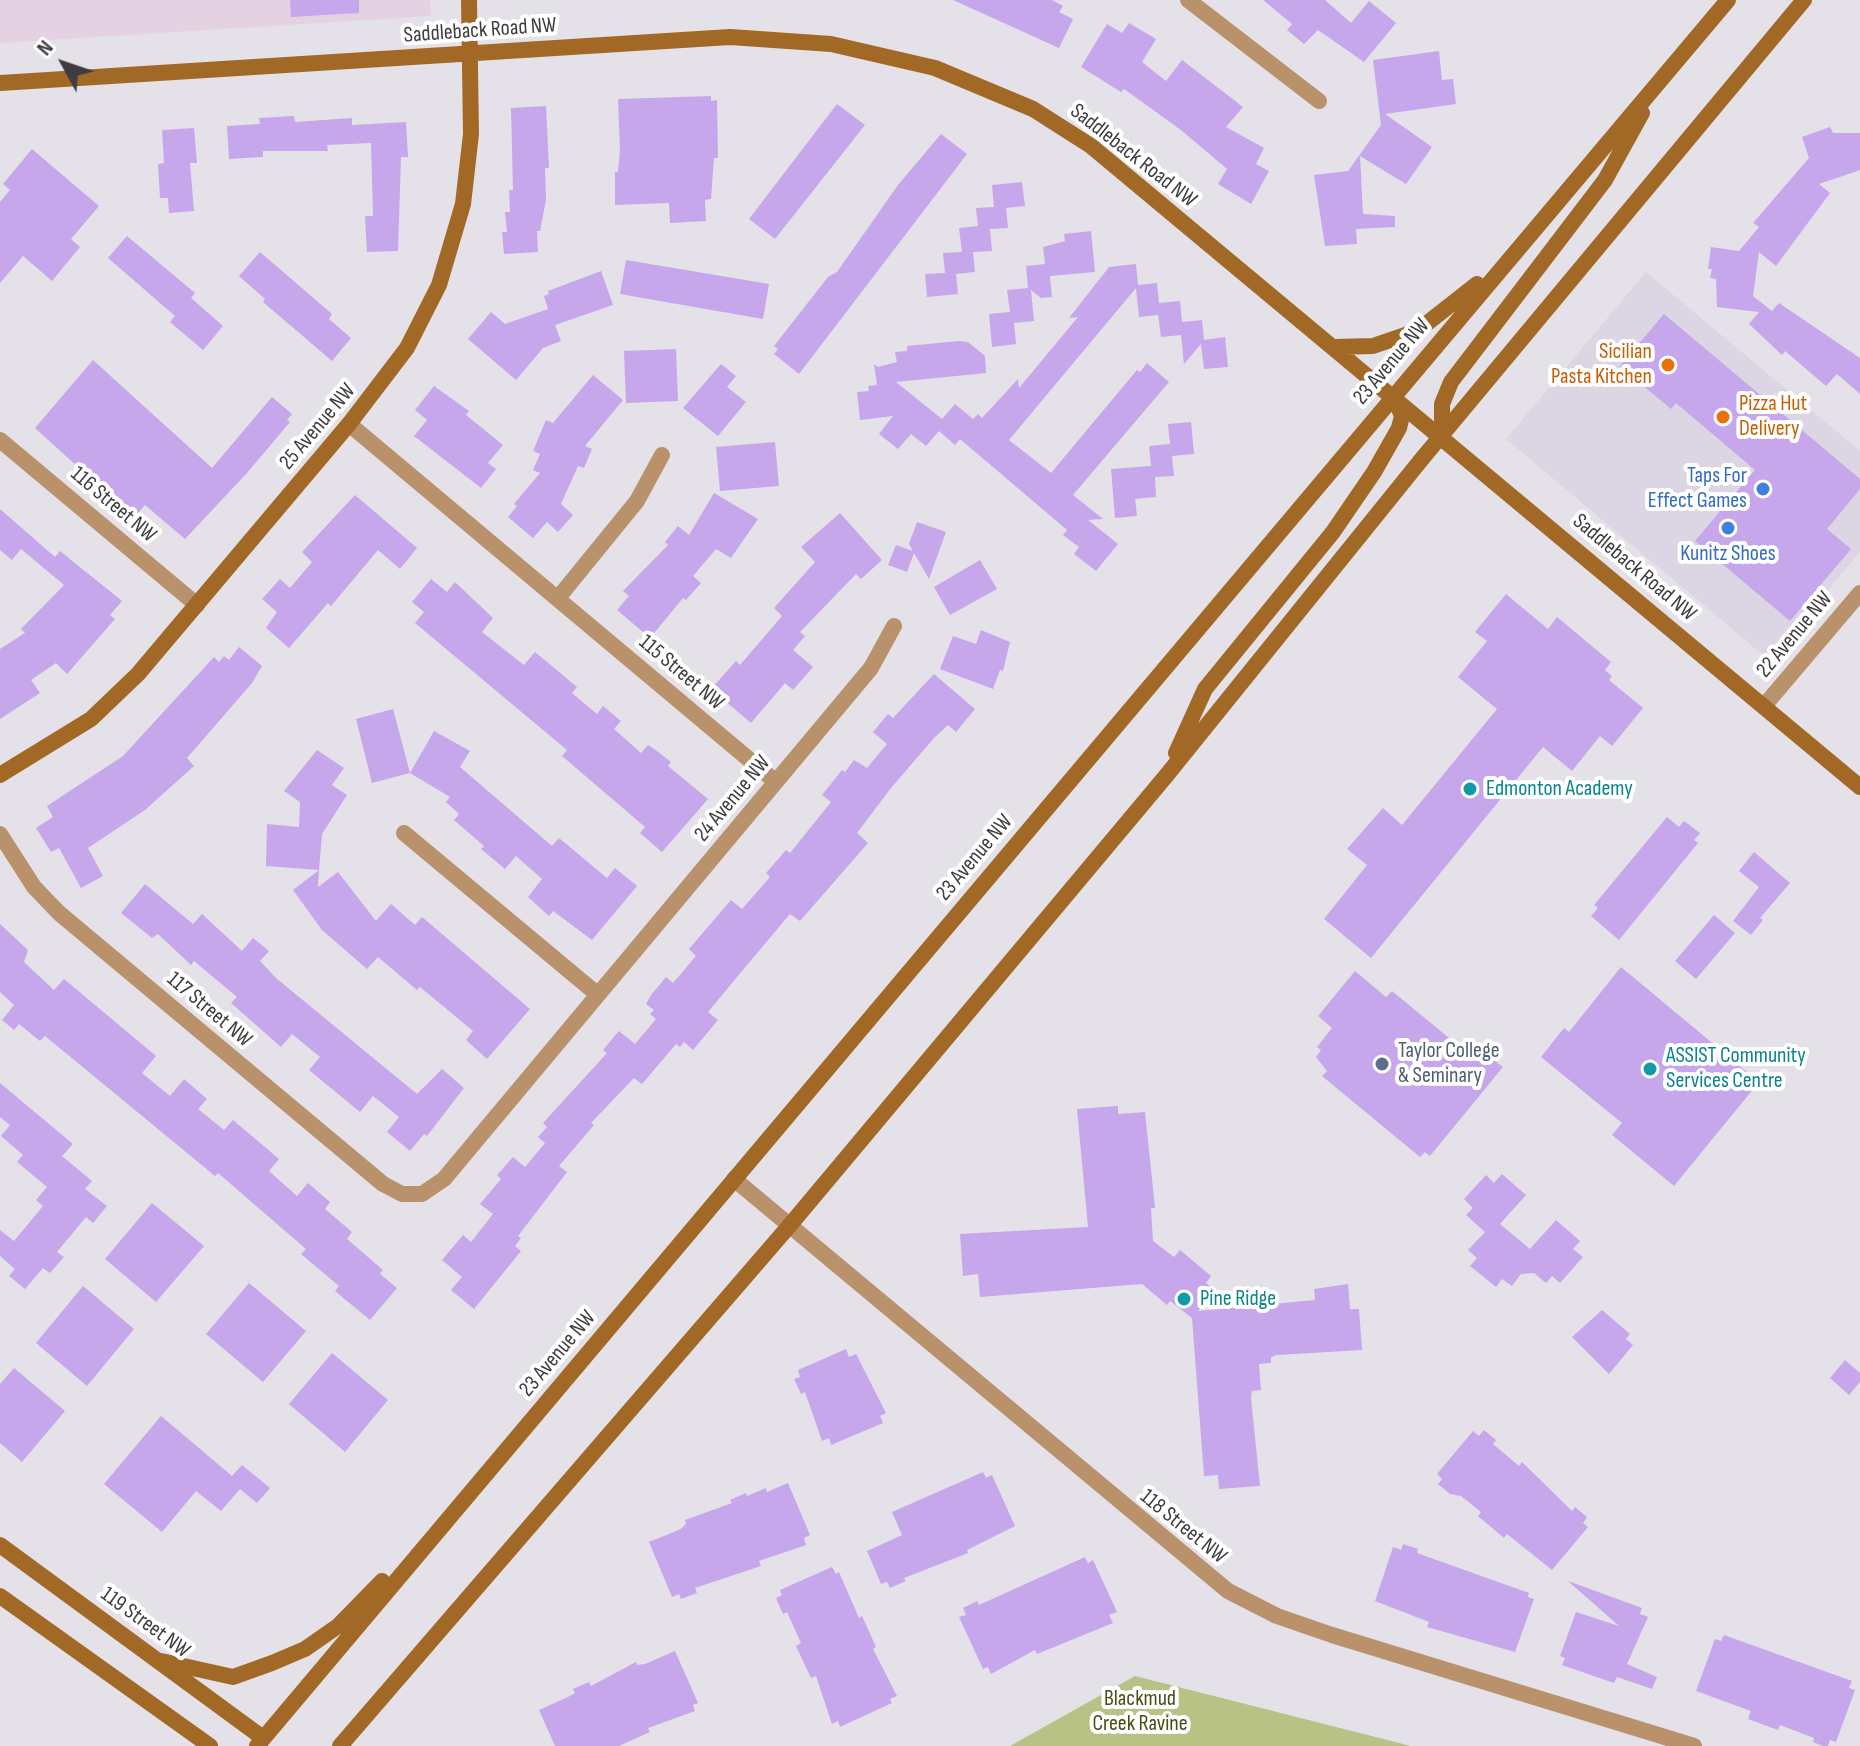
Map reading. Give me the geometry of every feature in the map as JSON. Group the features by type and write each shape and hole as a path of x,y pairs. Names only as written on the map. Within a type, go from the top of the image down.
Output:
{"main road":[{"name":"25 Avenue NW","path":"0,775 91,719 138,674 349,424 407,348 426,316 451,251 469,166 469,0"},
{"name":"23 Avenue NW","path":"261,1743 1728,0"},
{"path":"340,1746 790,1225 1166,776 1442,435 1804,0"},
{"name":"Saddleback Road NW","path":"0,83 751,38 831,44 935,68 1033,109 1091,146 1442,435 1860,787"},
{"path":"1442,435 1445,392 1605,180 1661,81"},
{"path":"1335,347 1373,346 1421,328 1503,264"},
{"path":"1166,776 1205,689 1333,532 1374,472 1399,428 1402,416 1393,395"},
{"path":"161,1661 233,1677 305,1649 338,1626 474,1487"},
{"name":"119 Street NW","path":"0,1545 161,1661 261,1743"},
{"path":"0,1596 210,1746"}],"street":[{"path":"1188,0 1319,101"},
{"name":"115 Street NW","path":"349,424 776,782"},
{"name":"116 Street NW","path":"0,440 197,605"},
{"path":"558,598 637,501 662,455"},
{"name":"22 Avenue NW","path":"1764,706 1860,593"},
{"name":"24 Avenue NW","path":"411,1195 434,1188 444,1179 877,661 894,626"},
{"path":"404,833 597,994"},
{"name":"117 Street NW","path":"0,834 28,879 59,913 383,1184 394,1191 411,1195"},
{"name":"118 Street NW","path":"734,1179 1228,1591 1277,1616 1332,1635 1694,1746"}],"shaded area":[{"path":"0,0 430,0 431,16 0,43"},
{"path":"1646,272 1860,451 1860,552 1769,660 1506,439"}],"green space":[{"name":"Blackmud Creek Ravine","path":"1135,1676 1411,1746 1010,1746"}],"building":[{"path":"290,0 359,0 359,13 291,17"},
{"path":"953,0 1052,0 1063,6 1059,12 1073,19 1059,48"},
{"path":"1263,0 1325,0 1351,23 1369,1 1396,23 1364,62 1318,30 1304,44 1287,30 1292,24"},
{"path":"1129,23 1156,39 1142,62 1166,81 1182,60 1243,107 1226,127 1264,148 1256,164 1269,171 1251,204 1218,184 1227,169 1181,130 1124,89 1121,92 1081,67 1107,24 1122,33"},
{"path":"1439,51 1442,80 1453,79 1456,104 1385,114 1432,147 1406,184 1360,156 1363,214 1395,216 1395,227 1356,229 1357,244 1325,246 1314,175 1348,171 1381,125 1373,60"},
{"path":"711,96 711,101 717,100 718,158 714,158 711,199 705,200 706,221 670,223 669,203 615,205 615,172 618,172 620,150 618,99"},
{"path":"837,104 865,125 775,239 749,219"},
{"path":"546,106 549,168 545,168 546,200 540,231 537,231 538,252 504,254 502,232 507,232 505,212 510,212 509,190 513,190 511,108"},
{"path":"294,116 295,122 352,118 352,125 406,122 408,157 401,157 398,251 367,252 365,216 373,216 371,143 327,145 328,151 263,151 263,157 229,159 227,126 260,124 259,118"},
{"path":"1830,127 1833,133 1860,133 1860,170 1819,184 1830,193 1776,266 1759,252 1753,296 1772,311 1779,303 1860,358 1860,394 1837,374 1826,386 1785,351 1782,355 1749,324 1759,312 1717,307 1716,279 1710,278 1712,269 1708,269 1711,247 1739,251 1759,227 1753,223 1809,158 1802,137"},
{"path":"194,128 197,163 190,163 194,211 169,213 168,198 160,198 158,164 164,163 162,130"},
{"path":"941,134 967,154 799,374 774,354 778,349 774,346 828,277 837,272 898,185"},
{"path":"32,149 99,206 71,239 80,247 52,281 23,256 0,283 0,202 10,190 3,184"},
{"path":"1022,182 1025,206 1006,208 1008,228 990,229 992,251 973,252 975,272 956,274 958,294 927,297 925,274 945,273 943,253 962,252 959,228 978,226 976,208 994,207 992,185"},
{"path":"1091,231 1095,272 1050,276 1052,297 1041,298 1031,290 1034,321 1014,323 1016,344 992,347 989,314 1010,312 1007,290 1028,288 1026,266 1045,264 1043,247 1065,241 1064,234"},
{"path":"127,236 195,293 191,298 223,326 203,350 170,322 175,316 108,258"},
{"path":"260,252 332,314 329,319 351,338 332,361 263,302 265,299 239,276"},
{"path":"626,260 769,284 763,319 620,294"},
{"path":"1136,264 1138,285 1157,283 1159,303 1180,301 1182,322 1202,320 1204,340 1225,337 1228,367 1204,369 1201,344 1184,364 1181,335 1161,337 1158,315 1139,317 1136,288 1009,440 1051,473 1137,370 1140,372 1147,363 1169,382 1073,495 1103,519 1088,520 1118,544 1096,571 1074,554 1079,547 1063,535 1067,530 960,439 955,445 939,431 926,446 911,434 898,449 879,434 893,416 860,420 857,392 869,391 868,386 877,385 874,364 878,367 897,362 895,352 907,351 907,346 959,341 968,342 985,356 986,373 896,382 942,419 955,404 973,419 978,414 982,418 1018,379 1019,388 1078,317 1069,318 1109,267"},
{"path":"601,271 613,305 555,325 561,341 543,348 516,380 468,339 491,312 505,324 548,309 544,296 549,294 548,291"},
{"path":"1664,314 1860,479 1860,489 1827,529 1851,549 1790,621 1695,541 1755,470 1676,403 1671,409 1620,366"},
{"path":"676,349 678,401 626,403 624,351"},
{"path":"93,360 212,468 272,397 292,414 287,420 290,422 185,539 145,505 134,518 35,428"},
{"path":"721,364 736,376 727,387 746,402 718,436 683,408"},
{"path":"593,375 623,400 585,446 592,449 584,468 578,466 561,504 573,515 558,532 547,522 533,538 508,517 517,506 514,504 540,473 533,470 540,454 533,451 546,420 553,423"},
{"path":"434,386 469,411 466,415 503,445 488,463 496,469 481,488 414,436 427,420 415,410"},
{"path":"1191,422 1194,454 1172,456 1174,476 1155,477 1156,497 1135,499 1137,516 1115,518 1111,469 1151,466 1149,446 1170,444 1168,424"},
{"path":"775,442 779,486 720,491 716,447"},
{"path":"714,493 758,519 731,558 716,549 693,576 701,583 686,600 683,598 650,638 617,610 629,596 623,591 668,545 665,542 678,526 689,535"},
{"path":"355,495 417,548 400,569 378,550 331,606 328,603 289,648 266,628 277,612 262,599 280,579 290,588 312,562 302,552"},
{"path":"0,509 55,557 60,551 122,601 110,615 115,619 67,674 56,663 31,680 40,693 0,719 0,649 25,633 21,629 64,585 21,549 12,560 0,550"},
{"path":"840,513 882,560 861,579 856,574 800,632 805,636 793,650 813,667 793,690 785,683 751,723 711,689 736,661 740,665 782,616 774,608 815,562 801,547"},
{"path":"917,522 946,532 929,579 914,553 907,572 888,565 896,545 913,551 909,544"},
{"path":"980,560 997,589 950,615 934,587"},
{"path":"431,579 447,592 455,582 493,618 482,632 524,665 535,652 577,687 572,693 597,714 603,706 621,721 614,729 641,753 648,745 657,751 671,762 668,766 708,799 662,852 640,833 645,827 562,756 567,750 415,623 424,612 412,602"},
{"name":"Edmonton Academy","path":"1506,594 1548,629 1557,617 1611,662 1605,670 1612,676 1609,680 1643,708 1612,746 1600,736 1572,771 1543,747 1371,958 1324,919 1367,865 1347,849 1383,808 1402,825 1497,709 1458,677 1487,641 1475,632"},
{"path":"981,630 1010,642 1003,671 1000,670 993,689 940,669 953,636 976,644"},
{"path":"239,647 262,666 252,683 187,758 194,766 145,810 88,848 103,876 81,888 59,848 51,852 36,828 53,817 47,806 123,756 214,657 219,662 224,656 229,660"},
{"path":"934,674 975,709 956,732 948,725 934,738 891,788 857,833 868,843 800,921 790,914 708,1012 718,1020 693,1050 684,1042 680,1047 676,1044 642,1084 634,1078 591,1123 594,1125 559,1166 567,1172 518,1236 521,1238 515,1246 521,1251 474,1309 451,1290 462,1277 442,1260 463,1235 471,1242 493,1214 480,1204 501,1179 497,1175 513,1157 525,1167 545,1143 538,1137 547,1127 543,1123 607,1053 603,1050 619,1031 635,1044 656,1019 650,1014 654,1010 646,1004 651,995 666,977 673,983 696,956 689,949 731,900 742,909 770,877 766,873 786,850 790,853 831,802 822,795 842,770 845,772 854,760 867,768 887,744 873,732 888,714 893,718"},
{"path":"393,709 410,773 372,783 356,719"},
{"path":"434,731 470,751 460,767 552,846 559,838 607,878 615,868 637,886 592,940 553,911 549,916 528,897 542,879 516,856 505,869 454,820 459,814 446,802 450,797 410,773"},
{"path":"317,750 344,768 332,785 347,795 322,834 319,870 266,866 267,824 299,827 300,802 284,791"},
{"path":"1667,817 1679,827 1684,821 1700,833 1694,840 1698,843 1619,940 1591,916 1598,908 1594,905"},
{"path":"1754,852 1790,883 1760,918 1763,920 1751,935 1733,921 1759,887 1739,871"},
{"path":"319,870 318,887 338,872 376,921 391,904 415,925 422,917 530,1009 487,1059 466,1040 473,1031 420,987 417,990 378,957 367,969 322,930 293,890"},
{"path":"145,884 193,924 202,914 242,951 253,938 269,951 260,961 276,978 417,1094 442,1069 464,1088 427,1136 424,1134 410,1151 387,1132 399,1117 373,1096 360,1112 309,1070 320,1057 292,1034 281,1047 231,1003 237,997 194,961 191,965 158,934 152,938 121,913"},
{"path":"1714,915 1735,933 1696,979 1675,961"},
{"path":"0,924 28,950 24,962 54,990 64,979 156,1056 142,1073 170,1096 184,1079 207,1099 198,1109 224,1130 233,1120 279,1159 269,1171 297,1196 308,1183 330,1202 325,1209 352,1232 347,1239 383,1270 380,1274 397,1288 370,1320 335,1291 339,1286 301,1254 306,1249 218,1173 215,1176 45,1036 40,1041 19,1024 14,1030 2,1020 14,1005 0,992"},
{"name":"ASSIST Community Services Centre","path":"1621,967 1759,1082 1674,1186 1612,1135 1622,1123 1541,1057 1564,1028 1569,1032"},
{"name":"Taylor College & Seminary","path":"1355,971 1386,997 1392,991 1471,1056 1484,1045 1498,1057 1495,1061 1503,1067 1430,1156 1425,1152 1420,1157 1322,1076 1327,1071 1316,1057 1321,1050 1317,1047 1332,1028 1318,1016"},
{"path":"0,1083 73,1144 62,1156 92,1181 85,1189 107,1206 93,1223 86,1217 57,1252 64,1257 50,1273 43,1268 25,1289 9,1276 15,1269 0,1256 0,1230 14,1241 43,1206 36,1200 47,1187 17,1162 23,1155 1,1136 10,1125 0,1117"},
{"name":"Pine Ridge","path":"1118,1106 1118,1114 1145,1112 1155,1208 1151,1208 1153,1241 1174,1257 1180,1250 1211,1276 1206,1283 1215,1291 1198,1311 1315,1300 1314,1289 1348,1284 1350,1309 1359,1309 1362,1350 1277,1355 1271,1357 1271,1363 1259,1364 1261,1390 1252,1391 1251,1398 1260,1486 1219,1489 1218,1475 1204,1476 1192,1318 1170,1301 1167,1305 1142,1284 980,1297 978,1274 963,1276 960,1234 1088,1227 1077,1109"},
{"path":"1502,1174 1526,1195 1500,1224 1530,1249 1556,1220 1580,1241 1573,1249 1583,1257 1560,1283 1552,1276 1546,1283 1534,1273 1521,1274 1512,1286 1502,1279 1496,1287 1470,1266 1477,1258 1468,1250 1485,1232 1466,1215 1473,1208 1464,1199 1486,1175 1494,1183"},
{"path":"152,1203 204,1246 156,1302 105,1259"},
{"path":"249,1283 306,1331 263,1382 206,1334"},
{"path":"83,1286 134,1329 87,1386 36,1343"},
{"path":"1602,1310 1630,1334 1626,1339 1633,1345 1609,1374 1572,1337"},
{"path":"846,1349 849,1357 856,1354 886,1413 880,1416 883,1423 831,1445 829,1438 822,1441 805,1392 801,1394 794,1379 800,1377 798,1370"},
{"path":"332,1353 388,1400 345,1452 289,1404"},
{"path":"1845,1360 1860,1373 1860,1382 1849,1395 1830,1378"},
{"path":"14,1368 65,1411 22,1462 0,1443 0,1384"},
{"path":"161,1416 232,1476 242,1465 270,1488 257,1503 240,1489 221,1511 196,1491 162,1532 104,1484"},
{"path":"1484,1430 1496,1440 1493,1444 1519,1466 1522,1462 1572,1511 1575,1507 1587,1517 1583,1523 1588,1527 1552,1570 1507,1534 1504,1538 1478,1516 1481,1512 1461,1496 1450,1494 1438,1484 1442,1479 1437,1474 1473,1431 1479,1436"},
{"path":"983,1472 986,1478 992,1475 1015,1526 967,1550 968,1553 904,1578 906,1581 890,1588 887,1582 881,1584 867,1551 902,1535 892,1512"},
{"path":"788,1483 810,1535 804,1538 806,1545 759,1561 761,1566 695,1588 697,1593 681,1599 679,1594 672,1597 649,1542 681,1529 686,1524 685,1520 732,1503 730,1500 746,1493 747,1496 766,1488 767,1492"},
{"path":"1403,1544 1418,1549 1417,1553 1529,1593 1528,1597 1534,1599 1515,1652 1427,1627 1429,1622 1375,1601 1393,1547 1401,1550"},
{"path":"1085,1557 1088,1563 1093,1560 1117,1612 1109,1615 1113,1623 1037,1654 1035,1650 991,1674 988,1667 983,1669 959,1617 966,1615 963,1608 977,1601 979,1605"},
{"path":"832,1567 836,1574 839,1572 859,1618 862,1616 876,1647 873,1649 897,1696 890,1699 892,1703 840,1727 838,1721 832,1724 816,1676 811,1678 796,1646 801,1643 787,1612 783,1614 776,1598 782,1595 780,1590"},
{"path":"1568,1581 1642,1608 1640,1614 1648,1617 1627,1664 1657,1677 1652,1689 1617,1677 1614,1683 1562,1665 1565,1658 1560,1656 1576,1612 1619,1626"},
{"path":"1724,1635 1852,1681 1849,1688 1855,1690 1836,1742 1830,1740 1828,1746 1823,1746 1813,1742 1814,1738 1780,1725 1778,1730 1748,1719 1751,1711 1696,1691 1715,1639 1721,1641"},
{"path":"675,1651 698,1703 693,1705 695,1711 648,1728 650,1732 619,1746 555,1746 539,1710 568,1697 575,1693 573,1689 589,1682 591,1686 636,1662 637,1665 645,1664"}],"place":[{"name":"Sicilian Pasta Kitchen","path":"1668,365"},
{"name":"Pizza Hut Delivery","path":"1723,417"},
{"name":"Taps For Effect Games","path":"1763,489"},
{"name":"Kunitz Shoes","path":"1728,528"},
{"name":"Edmonton Academy","path":"1470,789"},
{"name":"Taylor College & Seminary","path":"1382,1064"},
{"name":"ASSIST Community Services Centre","path":"1650,1069"},
{"name":"Pine Ridge","path":"1184,1299"}]}
